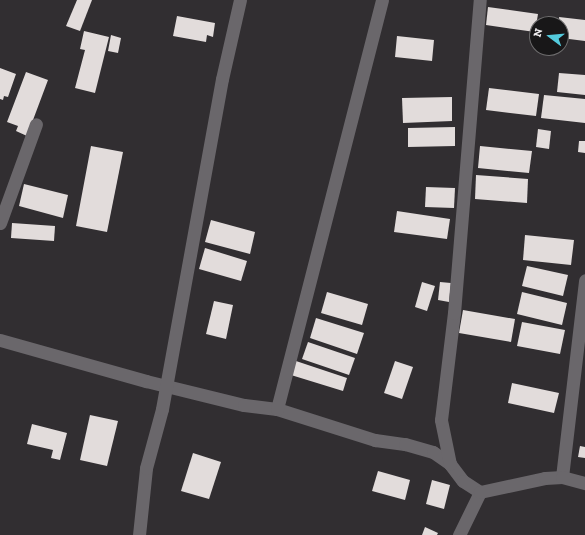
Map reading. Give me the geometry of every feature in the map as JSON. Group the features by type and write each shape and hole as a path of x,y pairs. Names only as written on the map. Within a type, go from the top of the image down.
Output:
{"street":[{"path":"143,534 146,468 159,422 222,80 240,0"},
{"path":"277,409 382,0"},
{"path":"450,464 441,420 454,313 480,0"},
{"path":"0,223 36,124"},
{"path":"562,477 585,280"},
{"path":"0,340 244,405 277,409 374,440 405,444 433,452 450,464 463,481 480,492"},
{"path":"459,535 480,492 501,486 562,477 585,483"}],"building":[{"path":"77,0 92,0 80,31 66,26"},
{"path":"488,7 538,14 538,16 529,16 529,31 486,25"},
{"path":"177,16 215,23 213,37 207,35 206,42 173,36"},
{"path":"569,18 585,20 585,41 569,39"},
{"path":"84,31 109,37 95,93 75,88 85,50 80,49"},
{"path":"111,35 121,38 118,53 108,51"},
{"path":"397,36 434,40 432,61 395,57"},
{"path":"0,68 16,74 8,97 4,96 3,100 0,99"},
{"path":"26,72 48,80 27,136 16,131 18,126 7,122"},
{"path":"559,73 585,75 585,95 557,92"},
{"path":"489,88 539,94 536,116 486,110"},
{"path":"544,95 585,99 585,123 541,118"},
{"path":"452,97 452,121 403,123 402,98"},
{"path":"455,127 455,146 408,147 408,128"},
{"path":"538,129 551,131 549,149 536,147"},
{"path":"579,141 585,141 585,153 578,152"},
{"path":"91,146 123,152 107,232 76,226"},
{"path":"480,146 532,151 529,173 478,168"},
{"path":"476,175 528,179 527,203 475,199"},
{"path":"24,184 68,195 63,218 19,206"},
{"path":"426,187 455,188 454,208 425,207"},
{"path":"397,211 450,219 447,239 394,232"},
{"path":"211,220 255,232 250,254 205,242"},
{"path":"12,223 55,226 54,241 11,238"},
{"path":"525,235 574,240 571,265 523,260"},
{"path":"205,248 247,261 241,281 199,269"},
{"path":"527,266 568,275 563,296 522,286"},
{"path":"422,282 435,286 427,311 415,307"},
{"path":"440,282 451,283 449,302 438,300"},
{"path":"327,292 368,304 362,325 321,313"},
{"path":"522,292 567,303 562,325 517,314"},
{"path":"214,301 233,305 226,339 206,334"},
{"path":"463,310 515,319 511,342 459,333"},
{"path":"316,318 364,333 357,354 310,338"},
{"path":"522,322 565,330 560,354 517,346"},
{"path":"308,342 355,358 349,375 302,359"},
{"path":"296,361 347,378 343,391 291,375"},
{"path":"395,361 413,367 402,399 384,393"},
{"path":"512,383 559,393 554,413 508,403"},
{"path":"90,415 118,421 107,466 80,460"},
{"path":"32,424 67,433 60,460 51,458 53,450 27,444"},
{"path":"580,446 585,447 585,458 578,457"},
{"path":"193,453 221,462 209,499 181,491"},
{"path":"378,471 410,480 405,500 372,491"},
{"path":"432,480 450,485 444,509 426,504"},
{"path":"425,527 438,533 437,535 422,535"}]}
